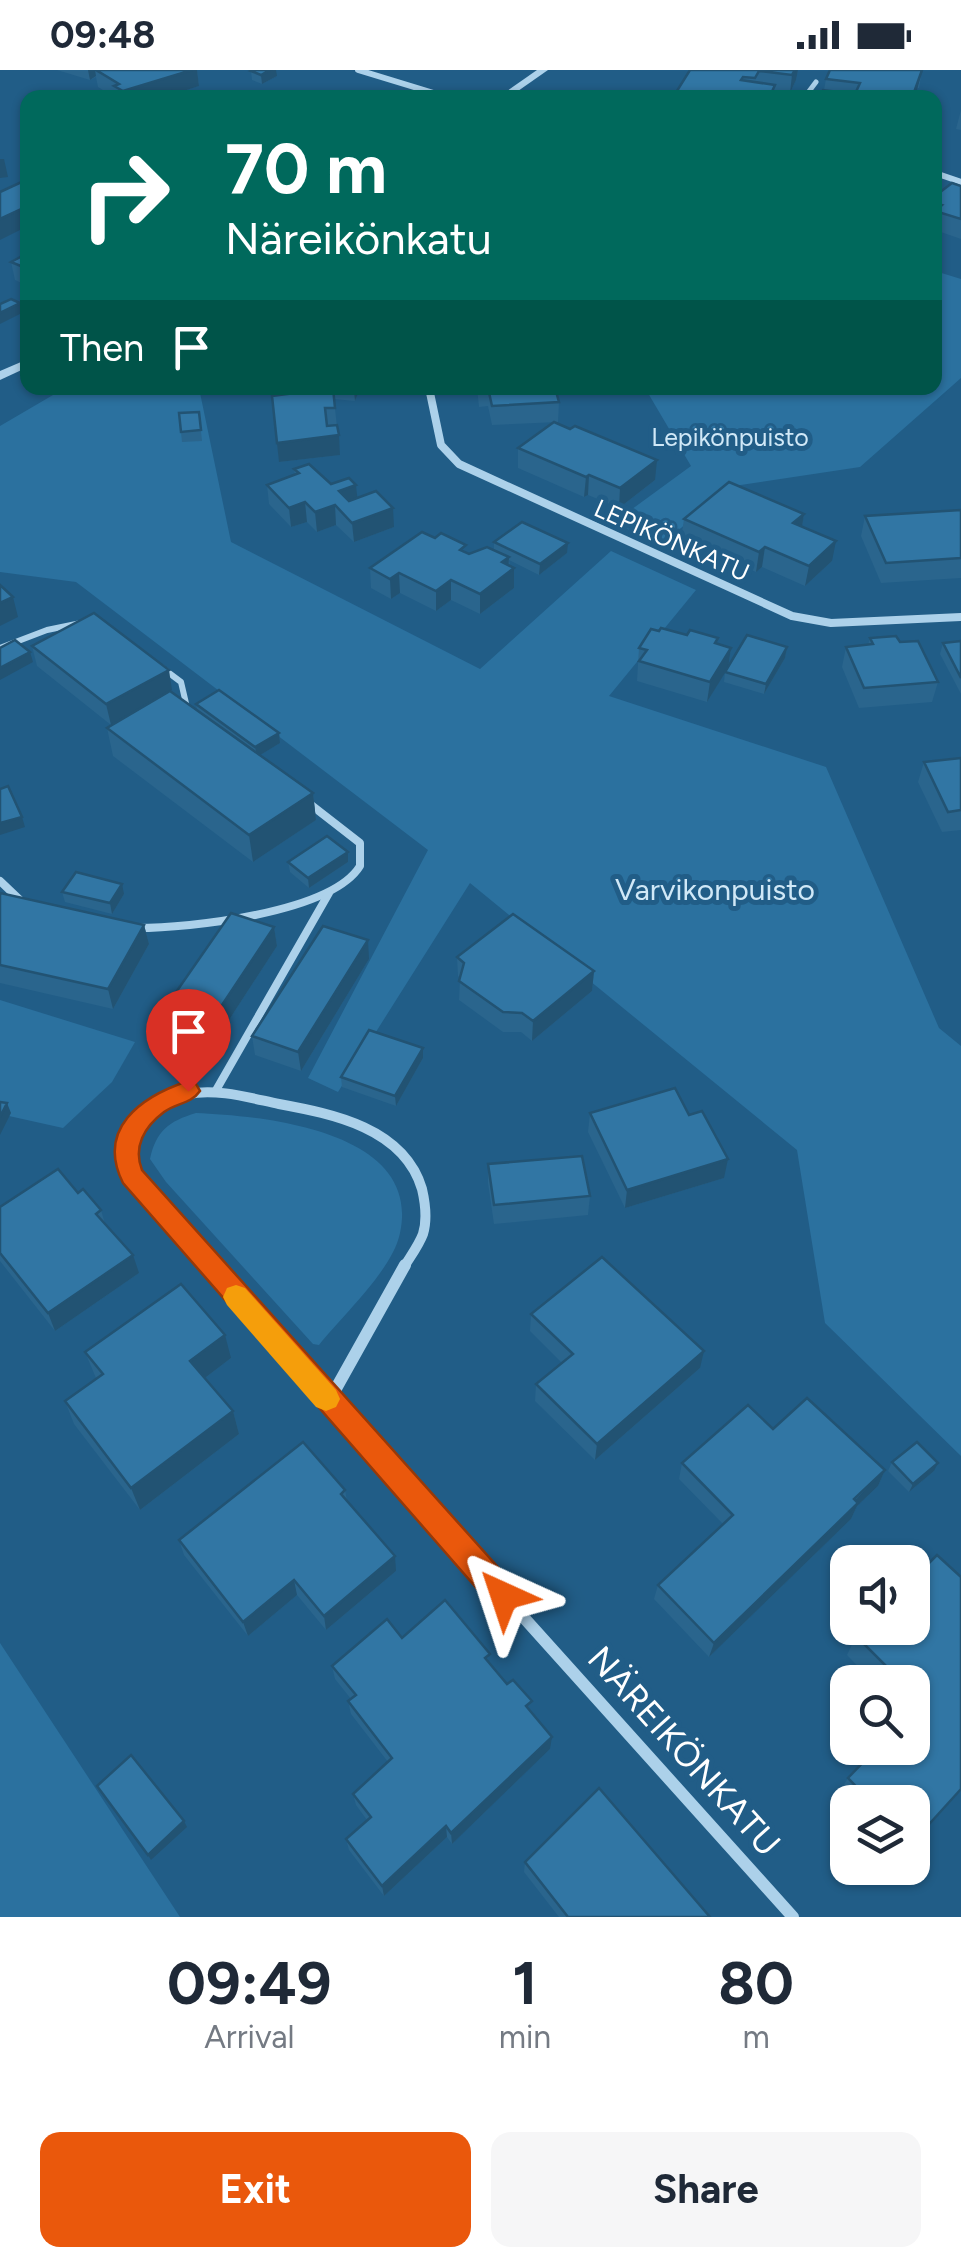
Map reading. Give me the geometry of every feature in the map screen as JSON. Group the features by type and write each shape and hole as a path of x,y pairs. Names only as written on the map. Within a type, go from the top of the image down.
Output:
{"street":[{"path":"358,70 424,90"},
{"path":"513,90 543,70"},
{"name":"LEPIKÖNKATU","path":"430,395 441,445 459,464 792,616 818,623 961,617"},
{"name":"NÄREIKÖNKATU","path":"329,1402 424,1232 428,1206 422,1181 390,1141 347,1118 214,1092 188,1091 156,1104 127,1138 124,1156 132,1176 329,1402 793,1917"}],"lane":[{"path":"810,90 816,82"},
{"path":"0,648 47,630 92,622"},
{"path":"153,661 182,682 190,720"},
{"path":"214,1092 329,893 358,871 363,858 360,843 299,796"},
{"path":"0,881 32,907"},
{"path":"131,928 162,930 201,925 329,893"}],"green space":[{"name":"Lepikönpuisto","path":"942,273 961,279 961,378 942,395"},
{"name":"Varvikonpuisto","path":"53,395 200,395 231,542 480,669 611,551 696,590 609,696 826,767 939,1028 961,1046 961,1456 825,1323 797,1150 470,883 338,1092 308,1078 428,850 76,582 0,572 0,426"},
{"name":"Lepikönpuisto","path":"649,395 942,395 860,467 734,486 662,543 613,523 691,466"},
{"path":"0,1000 135,1042 112,1082 63,1128 0,1114"},
{"path":"196,1113 297,1125 363,1151 387,1172 400,1199 400,1233 395,1247 378,1276 319,1345 313,1344 166,1182 150,1159 165,1128"},
{"path":"0,1643 180,1917 0,1917"}],"building":[{"path":"96,70 192,70 126,90 114,86 119,84"},
{"path":"690,70 795,70 792,75 759,71 755,78 741,80 775,85 773,90 678,90"},
{"path":"830,70 922,70 915,90 857,90 860,83 826,79"},
{"path":"20,183 20,210 0,219 0,192"},
{"path":"952,183 961,186 961,219 942,213 942,191"},
{"path":"11,299 20,303 0,313 0,304"},
{"path":"334,395 335,408 325,408 327,426 337,425 339,435 277,443 272,396"},
{"path":"490,395 557,395 559,402 492,406"},
{"path":"199,412 201,430 181,432 179,413"},
{"path":"554,422 570,429 575,426 657,460 620,488 518,448"},
{"path":"309,464 331,484 349,478 356,485 339,491 349,501 376,491 393,508 352,523 335,505 315,512 305,502 289,508 267,485 299,473 294,469"},
{"path":"729,482 804,514 793,523 836,541 809,566 765,547 759,552 684,519"},
{"path":"961,510 961,558 886,563 865,516"},
{"path":"522,522 568,543 540,564 494,542"},
{"path":"422,532 435,538 441,533 466,545 460,550 469,554 487,547 509,557 502,562 514,568 480,594 451,580 436,591 399,573 390,579 370,568"},
{"path":"0,585 13,597 0,603"},
{"path":"94,613 169,670 106,704 32,646"},
{"path":"651,629 687,635 690,630 718,638 715,643 731,648 710,682 639,661 647,650 639,648"},
{"path":"747,635 787,647 766,684 725,672"},
{"path":"896,636 900,642 918,641 938,682 864,688 846,647 873,644 870,638"},
{"path":"15,640 30,652 0,668 0,648"},
{"path":"961,641 961,678 943,643"},
{"path":"219,690 279,733 255,747 196,704"},
{"path":"170,691 313,793 249,835 107,728"},
{"path":"961,758 961,810 948,812 924,762"},
{"path":"8,786 22,817 0,823 0,789"},
{"path":"327,836 348,852 308,878 288,862"},
{"path":"76,872 122,884 110,903 62,892"},
{"path":"0,893 144,925 108,989 0,965"},
{"path":"231,913 274,927 210,1023 165,1008"},
{"path":"513,914 594,971 533,1021 522,1013 503,1012 459,981 464,963 457,957"},
{"path":"323,926 368,940 298,1052 252,1036"},
{"path":"369,1030 423,1048 395,1096 341,1077"},
{"path":"675,1088 689,1115 702,1111 728,1159 627,1190 590,1113"},
{"path":"582,1156 590,1196 494,1205 488,1164"},
{"path":"58,1169 78,1193 83,1189 101,1210 96,1214 133,1255 48,1313 0,1253 0,1207"},
{"path":"602,1257 704,1351 597,1444 536,1384 573,1354 531,1314"},
{"path":"181,1284 225,1335 190,1361 233,1411 131,1488 65,1401 103,1374 85,1352"},
{"path":"807,1398 885,1470 854,1499 858,1503 714,1643 658,1585 733,1515 682,1463 748,1405 773,1429"},
{"path":"303,1442 345,1490 341,1494 395,1556 324,1616 294,1580 243,1622 179,1540"},
{"path":"917,1442 938,1463 913,1484 892,1462"},
{"path":"937,1555 961,1577 961,1789 930,1823 930,1785 855,1785 848,1778 861,1765 930,1765 930,1665 885,1665 865,1645 930,1645 930,1562"},
{"path":"445,1600 490,1654 485,1658 507,1684 513,1680 532,1701 526,1706 552,1737 451,1833 446,1826 382,1886 346,1839 371,1817 353,1794 392,1758 348,1701 356,1695 332,1666 387,1619 402,1638"},
{"path":"131,1755 184,1821 148,1855 97,1786"},
{"path":"599,1788 710,1917 568,1917 525,1862"}],"slow traffic":[{"path":"236,1297 326,1399"}],"route":[{"path":"188,1091 156,1104 127,1138 124,1156 132,1176 504,1596"}]}
